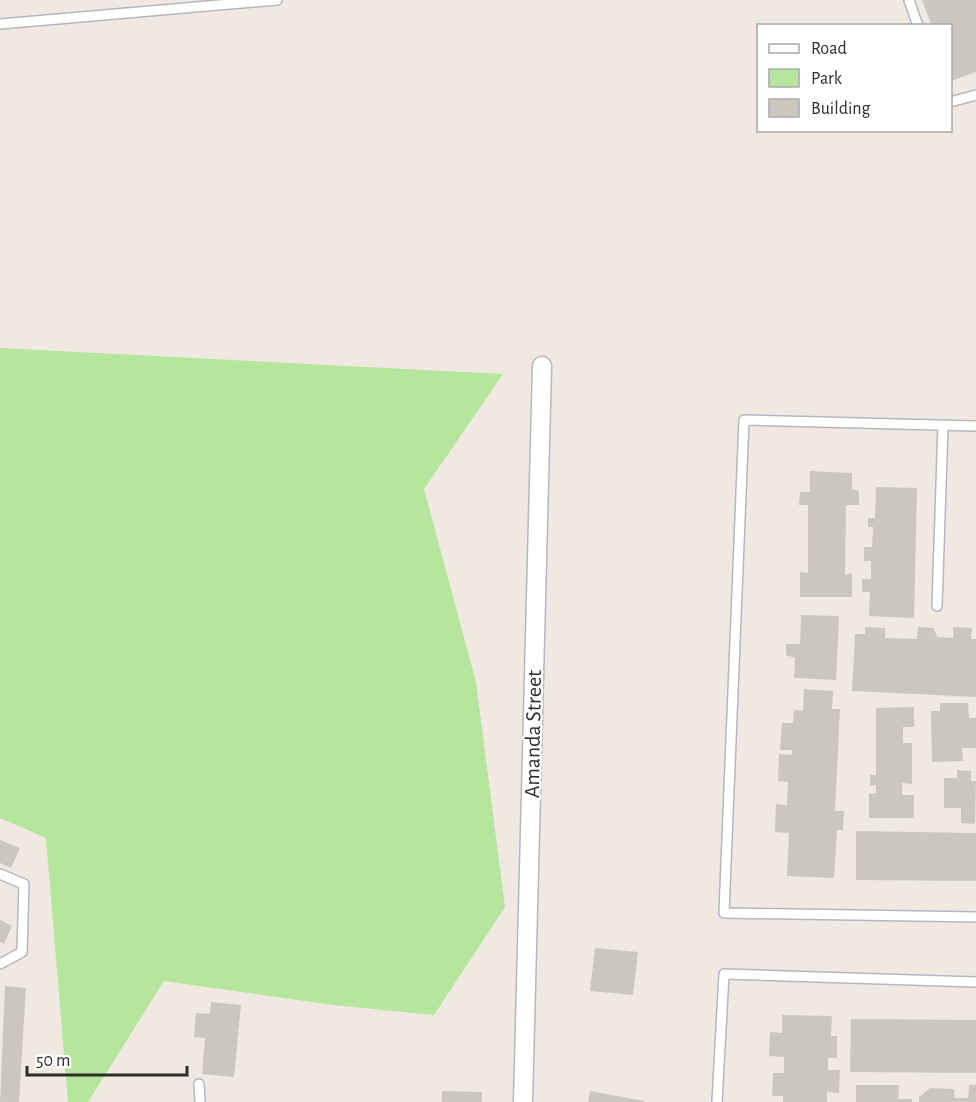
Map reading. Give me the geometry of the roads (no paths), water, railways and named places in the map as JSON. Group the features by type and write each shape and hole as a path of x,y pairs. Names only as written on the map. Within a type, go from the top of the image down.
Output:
{"street":[{"name":"Amanda Street","path":"523,1102 542,366"}],"lane":[{"path":"0,24 277,0"},
{"path":"909,0 917,24"},
{"path":"952,102 976,95"},
{"path":"976,426 744,420 724,913 976,917"},
{"path":"937,606 943,425"},
{"path":"0,874 24,884 22,952 0,964"},
{"path":"717,1102 724,974 976,982"},
{"path":"199,1084 200,1102"}]}
